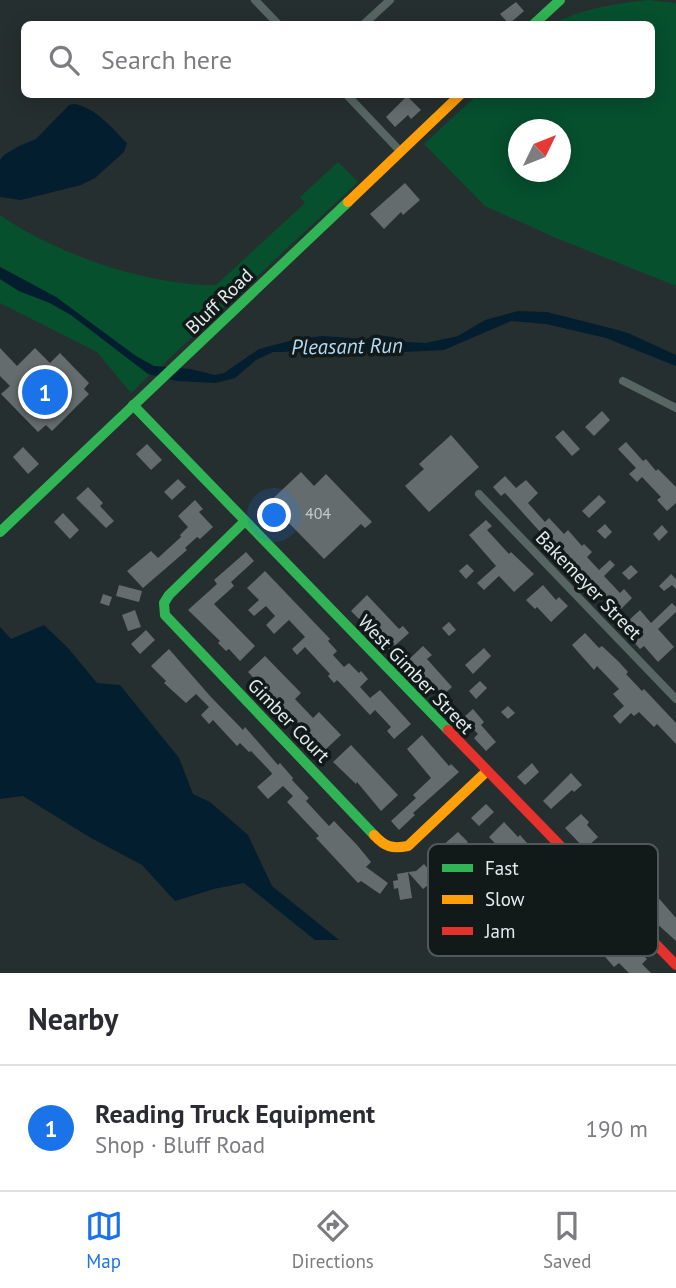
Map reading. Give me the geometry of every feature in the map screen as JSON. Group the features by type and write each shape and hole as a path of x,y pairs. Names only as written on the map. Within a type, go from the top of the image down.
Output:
{"street":[{"path":"255,0 275,21"},
{"path":"367,21 390,0"},
{"path":"537,21 561,0"},
{"path":"350,98 401,152"},
{"name":"Bluff Road","path":"0,532 457,98"},
{"path":"623,380 676,408"},
{"name":"West Gimber Street","path":"133,405 558,844"},
{"name":"Bakemeyer Street","path":"480,494 676,699"},
{"name":"Gimber Court","path":"245,522 169,595 164,603 165,615 374,834 388,847 406,847 487,772"},
{"name":"West Gimber Street","path":"658,947 676,965"}],"green space":[{"path":"648,0 676,3 676,286 485,206 424,144 474,98 655,98 655,21 560,21 587,10"},
{"path":"338,162 358,182 160,367 137,358 68,305 0,267 0,215 48,243 104,265 161,280 216,285 305,203 300,197"},
{"path":"0,279 19,291 71,315 151,374 131,393 97,352 0,303"}],"water":[{"path":"75,104 97,114 109,125 127,143 124,152 95,178 81,185 21,200 0,197 0,160 4,155 36,139 69,105"},
{"name":"Pleasant Run","path":"0,267 56,297 136,356 154,366 191,369 215,375 224,373 259,349 297,339 323,336 366,339 377,335 426,343 458,336 485,320 518,311 547,312 628,333 676,355 676,366 606,338 546,324 511,321 444,350 403,352 380,348 357,354 316,346 273,352 256,360 235,378 216,383 177,381 148,374 71,315 19,291 0,279"},
{"path":"44,625 68,648 97,683 120,685 179,758 193,794 210,802 248,835 272,886 339,940 315,940 244,883 175,901 142,865 91,838 23,796 0,799 0,627 11,639"}],"building":[{"path":"516,2 524,11 512,21 506,21 500,14"},
{"path":"405,98 409,98 421,110 411,119 408,115 395,127 386,117"},
{"path":"405,183 420,200 403,215 401,212 384,229 370,214"},
{"path":"0,348 17,366 35,348 50,363 60,353 89,383 84,389 89,394 52,431 46,425 38,432 1,394 10,386 0,376"},
{"path":"602,411 610,420 594,436 585,427"},
{"path":"563,430 580,449 572,456 555,437"},
{"path":"451,435 479,467 429,512 405,486 424,469 419,464"},
{"path":"626,442 643,461 646,459 676,487 676,503 667,511 657,500 661,497 642,477 637,482 629,474 636,468 618,449"},
{"path":"147,444 162,460 151,470 136,454"},
{"path":"23,447 39,464 28,474 13,457"},
{"path":"301,472 314,486 326,474 372,522 365,528 361,524 324,559 286,520 282,524 265,506"},
{"path":"505,476 516,488 526,480 538,493 528,503 545,522 549,518 564,534 568,530 582,546 584,544 592,552 587,557 599,570 610,560 615,565 604,576 620,593 624,589 632,598 618,612 589,582 587,584 505,493 501,496 493,487"},
{"path":"178,479 186,487 172,500 164,492"},
{"path":"88,487 103,503 100,506 114,521 106,528 76,498"},
{"path":"599,495 606,502 589,518 582,511"},
{"path":"195,500 203,509 199,512 213,527 200,539 197,537 185,548 187,550 143,588 127,571 151,551 158,558 181,537 188,527 178,516"},
{"path":"63,513 79,530 70,539 54,522"},
{"path":"486,520 492,526 487,530 509,554 511,552 534,574 514,592 499,576 484,590 477,583 496,566 469,535"},
{"path":"605,524 612,532 605,539 597,531"},
{"path":"662,525 668,532 659,541 653,534"},
{"path":"246,552 254,561 231,582 234,586 214,604 255,646 240,661 229,649 226,651 218,643 220,641 188,610 217,584 214,580"},
{"path":"467,564 474,571 466,579 459,571"},
{"path":"631,565 638,572 629,580 622,573"},
{"path":"265,571 330,639 328,641 337,651 333,655 344,667 349,663 368,679 360,687 370,698 380,690 411,724 394,739 387,731 391,727 375,710 370,715 337,680 334,683 328,676 330,674 305,647 297,655 292,649 305,637 289,620 274,634 266,625 275,616 266,606 254,616 248,610 259,600 247,588"},
{"path":"671,574 676,579 676,589 672,585 664,591 659,586"},
{"path":"119,585 142,591 139,602 116,596"},
{"path":"543,585 556,600 559,597 568,606 551,622 526,600"},
{"path":"103,594 112,597 109,606 100,603"},
{"path":"367,595 399,629 403,626 409,633 390,650 351,611"},
{"path":"672,603 676,612 658,629 674,647 658,662 644,646 640,649 632,640 639,634 628,621 640,610 651,623"},
{"path":"135,610 141,627 128,631 122,615"},
{"path":"449,622 456,630 449,636 442,628"},
{"path":"146,630 155,640 140,654 131,644"},
{"path":"585,633 599,648 602,646 619,662 628,672 626,674 676,723 676,744 657,724 654,727 639,712 634,716 631,713 620,724 613,716 624,706 613,694 619,689 597,666 594,670 572,645"},
{"path":"423,646 432,655 427,659 452,687 441,697 405,663"},
{"path":"484,648 491,656 473,674 465,665"},
{"path":"169,649 243,730 245,727 278,765 280,763 309,798 306,801 329,826 334,821 357,845 371,862 366,867 388,883 380,894 361,881 358,883 316,838 319,836 287,802 293,796 283,786 268,799 257,787 271,772 251,751 240,743 237,746 213,720 209,724 201,715 209,707 196,694 186,703 164,683 166,681 151,666"},
{"path":"265,656 301,693 295,699 313,718 319,712 341,735 325,750 311,735 309,737 248,672"},
{"path":"480,681 487,688 476,699 469,691"},
{"path":"508,706 515,713 508,719 501,712"},
{"path":"473,709 484,722 481,725 496,742 486,751 474,738 478,734 463,718"},
{"path":"422,735 449,766 451,764 459,772 413,813 415,815 399,830 391,821 416,798 413,795 431,778 407,749"},
{"path":"351,745 398,795 381,811 357,782 356,784 333,762"},
{"path":"532,763 539,772 525,785 517,777"},
{"path":"571,773 582,785 574,792 572,790 551,809 543,801"},
{"path":"486,804 494,812 479,826 471,818"},
{"path":"581,814 598,837 590,844 580,844 565,828"},
{"path":"504,822 528,844 496,844 489,837"},
{"path":"458,832 468,842 466,844 444,844"},
{"path":"424,864 428,869 428,885 423,889 408,872 416,871"},
{"path":"408,872 412,898 400,900 398,888 394,889 393,881 398,880 397,874"},
{"path":"658,897 676,918 676,941 658,925"},
{"path":"604,956 644,956 647,959 642,964 651,973 629,973 619,963 614,967"}],"traffic: fast":[{"path":"537,21 560,0"},
{"path":"0,532 348,202"},
{"path":"133,405 448,730"},
{"path":"245,521 169,595 164,603 165,615 374,835"}],"traffic: slow":[{"path":"348,202 457,98"},
{"path":"374,835 389,846 408,846 487,771"}],"traffic: jam":[{"path":"448,730 559,844"},
{"path":"658,946 676,965"}],"place":[{"name":"Reading Truck Equipment","path":"45,392"}]}
